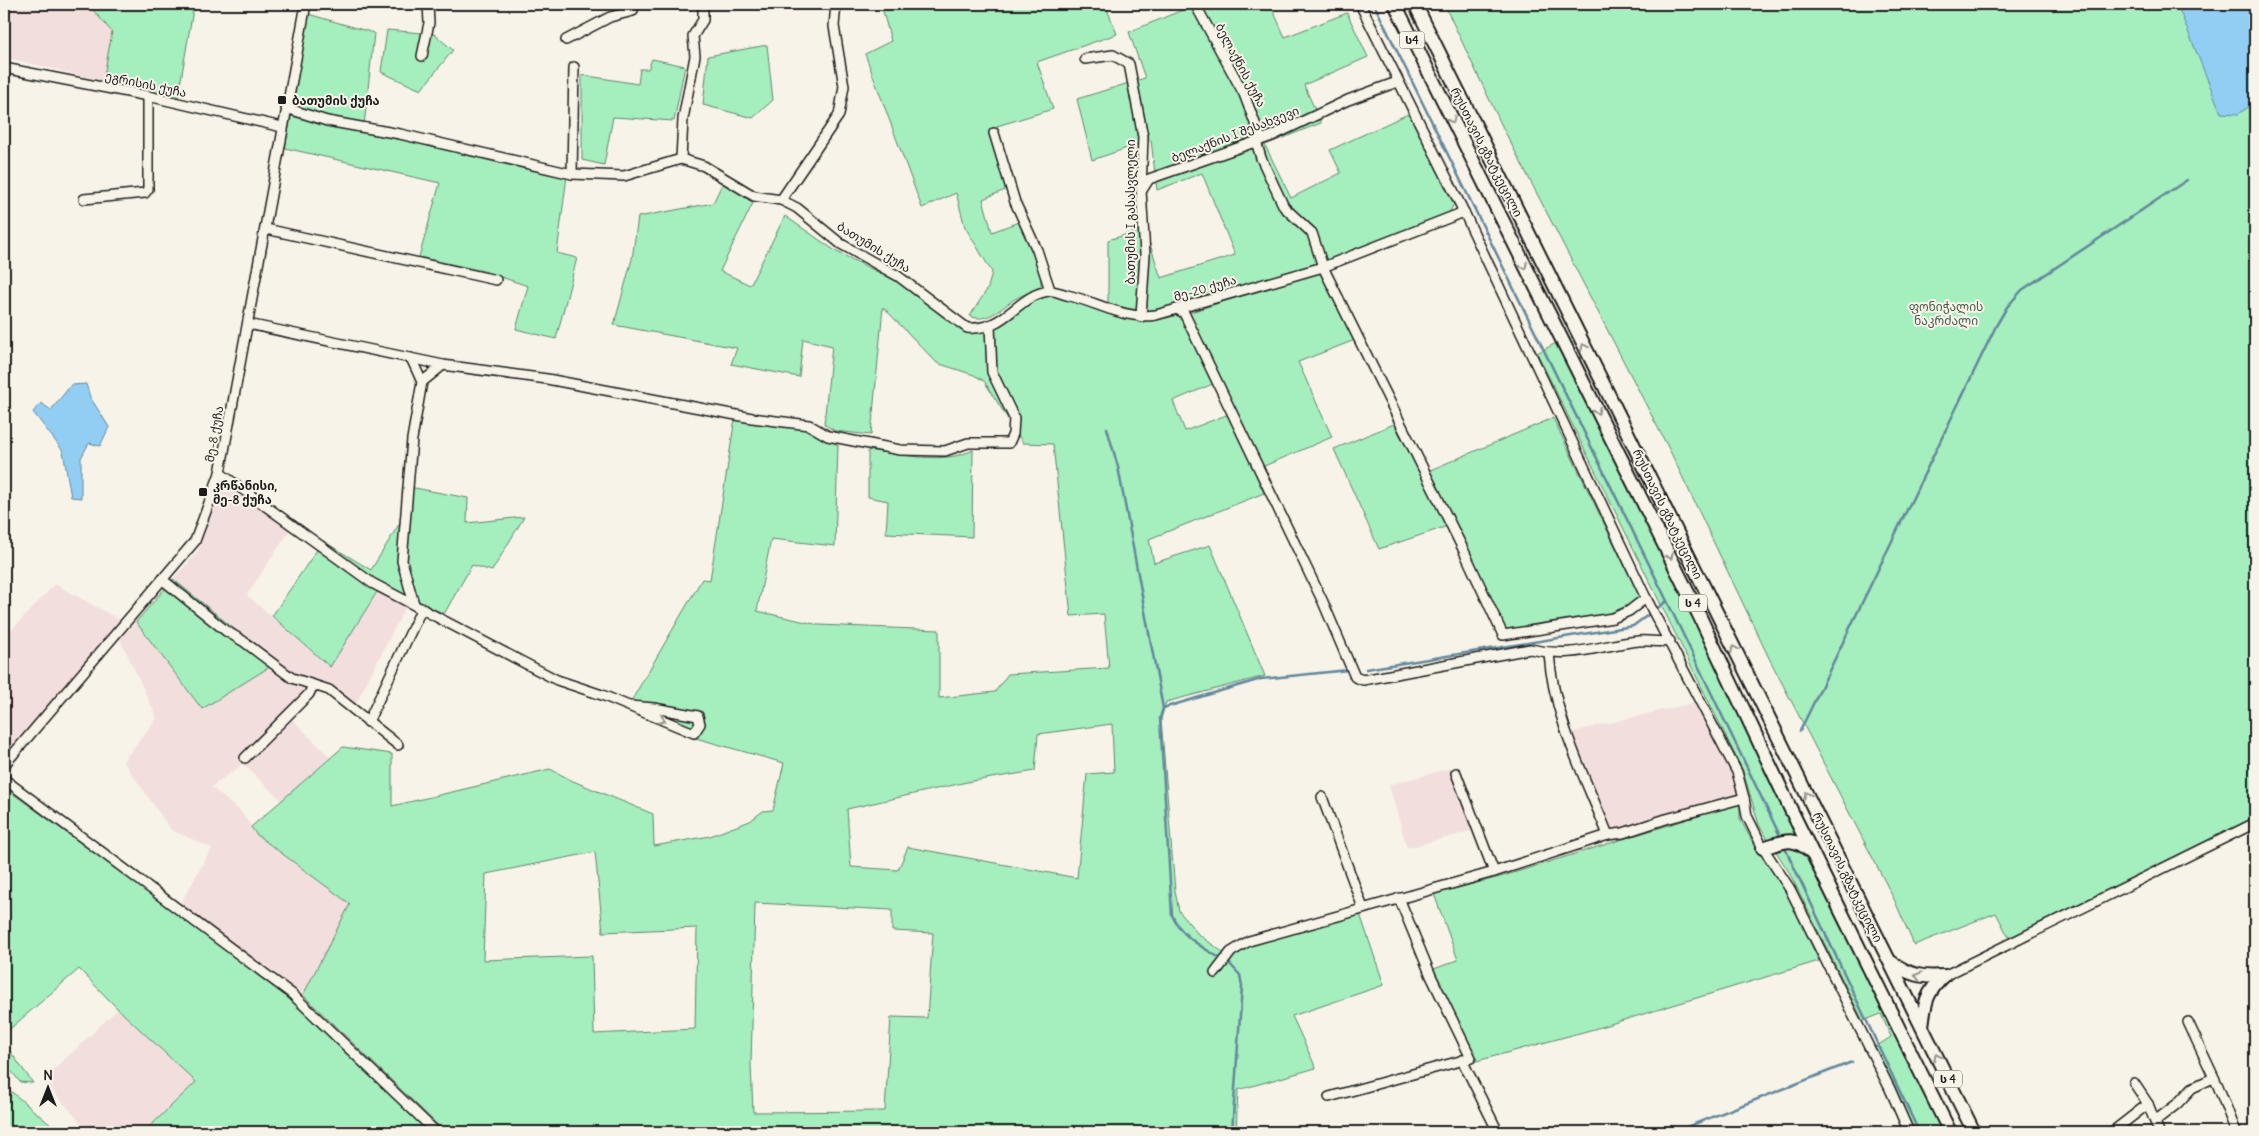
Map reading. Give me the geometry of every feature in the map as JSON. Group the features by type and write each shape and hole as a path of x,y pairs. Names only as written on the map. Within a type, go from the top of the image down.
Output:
{"highway":[{"name":"რუსთავის გზატკეცილი","path":"1395,4 1699,615 1792,812 1950,1132"},
{"name":"რუსთავის გზატკეცილი","path":"1415,4 1974,1132"},
{"path":"1787,840 1793,822 1792,812"},
{"path":"1767,846 1787,840 1796,842 1812,853"},
{"path":"1889,961 1913,975 1925,978 1944,976"},
{"path":"1922,1026 1925,1001 1931,988 1944,976"}],"street":[{"name":"მე-8 ქუჩა","path":"4,765 195,540 220,473 306,4"},
{"path":"422,56 429,23 428,4"},
{"path":"566,40 610,17 633,11 634,4"},
{"path":"286,108 327,121 400,134 572,174 624,176 681,160 682,119 695,56 693,36 703,20 703,4"},
{"path":"781,200 839,115 844,86 834,26 836,4"},
{"name":"ბელაქნის ქუჩა","path":"1195,4 1244,94 1258,140 1261,158 1284,207 1312,233 1323,267 1463,549 1503,635 1612,618 1648,601"},
{"path":"1360,4 1397,82 1464,212 1648,601 1737,772 1747,816 1767,846 1790,889 1909,1132"},
{"name":"ბათუმის I გასასვლელი","path":"1085,59 1113,55 1129,64 1144,137 1141,190 1145,235 1142,318"},
{"path":"572,174 574,67"},
{"name":"ეგრისის ქუჩა","path":"4,68 148,96 282,127"},
{"name":"ბელაქნის I შესახვევი","path":"1141,190 1149,179 1258,140 1320,115 1348,100 1397,82"},
{"path":"84,199 145,193 148,189 148,96"},
{"path":"248,324 443,365 547,379 752,418 809,425 828,436 900,450 945,451 968,443 1009,443 1013,434 1014,418 992,372 990,326 1032,298 1050,290 1037,250 1014,202 994,133"},
{"name":"ბათუმის ქუჩა","path":"681,160 704,166 754,196 781,200 797,208 841,244 898,276 958,319 967,328 980,329 990,326"},
{"name":"მე-20 ქუჩა","path":"1050,290 1083,299 1110,310 1142,318 1323,267 1464,212"},
{"path":"266,229 496,280"},
{"path":"1177,309 1184,313 1323,602 1355,678 1363,680 1530,649 1549,653 1579,652 1640,641 1670,641"},
{"path":"368,722 418,606 402,561 412,439 422,382 411,358"},
{"path":"422,382 443,365"},
{"path":"220,473 372,584 418,606 557,680 630,706 694,733 700,724 698,716 654,708 630,706"},
{"path":"163,580 226,631 244,641 292,678 329,690 398,746"},
{"path":"1549,653 1551,681 1568,734 1608,835"},
{"path":"245,758 309,694 313,685"},
{"path":"1456,773 1494,872"},
{"path":"4,780 292,994 436,1132"},
{"path":"1322,797 1363,908"},
{"path":"1215,973 1231,952 1249,941 1494,872 1608,835 1623,833 1666,819 1744,798"},
{"path":"1944,976 2255,824"},
{"path":"1329,1097 1471,1058 1432,976 1399,898"},
{"path":"2188,1022 2236,1132"},
{"path":"1462,1060 1498,1132"},
{"path":"2155,1121 2177,1104 2192,1088 2213,1078"},
{"path":"2134,1083 2148,1104 2159,1132"},
{"path":"2112,1132 2148,1104"}],"shaded area":[{"path":"4,4 88,4 112,32 103,81 4,57"},
{"path":"222,483 290,530 247,595 329,667 378,592 406,606 354,707 326,685 292,719 330,757 282,801 243,764 211,787 240,811 257,835 350,904 303,995 178,908 212,848 171,830 123,761 157,718 120,639 136,622 202,709 275,662 173,579 197,553"},
{"path":"55,584 120,620 99,648 4,757 4,638"},
{"path":"1696,702 1729,766 1736,795 1612,832 1572,732"},
{"path":"1458,766 1483,828 1407,848 1389,785"},
{"path":"118,1009 196,1082 144,1132 89,1132 43,1080"}],"green space":[{"path":"88,4 194,4 178,97 103,81 112,32"},
{"path":"881,4 1105,4 1117,34 1037,62 1053,109 997,126 1015,186 983,199 992,232 1021,221 1041,277 1041,288 1018,297 1000,310 982,318 970,316 988,288 992,272 965,227 956,193 922,208 865,54 891,41"},
{"path":"1197,4 1283,4 1272,8 1285,37 1347,13 1368,57 1304,85 1321,123 1265,145 1291,198 1341,173 1330,150 1410,113 1455,202 1449,213 1317,267 1192,303 1141,312 1108,303 1108,240 1145,229 1161,278 1235,255 1202,173 1157,190 1151,140 1092,160 1077,99 1145,78 1129,32"},
{"name":"ფონიჭალის ნაკრძალი","path":"1444,4 2255,4 2255,819 2010,940 1996,913 1914,945 1894,899 1769,658 1671,453 1503,128"},
{"path":"308,14 374,33 364,126 291,106"},
{"path":"387,30 434,34 453,50 421,90 381,72"},
{"path":"767,45 773,100 753,118 703,105 708,56"},
{"path":"652,59 685,66 674,121 613,117 604,165 582,160 582,75 638,84 640,69 648,69"},
{"path":"291,116 567,176 557,253 577,258 556,339 516,329 528,286 483,271 419,257 440,183 285,148"},
{"path":"723,182 753,203 720,271 750,285 785,216 837,252 898,282 951,318 981,331 1022,305 1048,295 1079,300 1139,320 1155,320 1181,314 1215,383 1173,401 1185,431 1229,414 1264,493 1149,539 1154,563 1210,545 1265,676 1166,702 1161,719 1175,891 1179,911 1198,934 1232,959 1237,952 1256,944 1360,914 1384,985 1292,1016 1316,1068 1238,1090 1236,1132 445,1132 303,995 350,904 257,835 251,827 343,747 392,754 392,806 550,769 573,781 653,814 654,846 710,836 750,821 763,811 773,810 784,763 685,735 626,710 702,579 710,580 735,418 806,428 838,445 835,546 771,539 757,611 819,625 939,630 939,698 995,692 1008,674 1109,668 1104,614 1071,616 1053,444 1023,443 984,381 974,375 937,363 883,307 871,435 835,431 824,424 832,346 803,339 799,377 731,364 737,348 614,325 632,259 638,217 713,203","holes":["1112,724 1114,772 1087,774 1077,878 908,847 898,870 851,867 847,809 967,782 1035,771 1038,734","595,852 603,932 697,928 695,1029 594,1034 592,956 483,960 486,874","755,903 892,910 892,931 933,933 927,1018 891,1017 885,1111 753,1112 751,1065"]},
{"path":"1320,270 1355,340 1298,362 1332,437 1262,467 1188,313"},
{"path":"1556,343 1689,605 1942,1132 1914,1132 1875,1047 1891,1037 1881,1014 1863,1021 1789,872 1759,825 1743,771 1537,353"},
{"path":"1553,418 1640,598 1617,614 1514,632 1502,627 1428,471"},
{"path":"1394,424 1448,526 1379,549 1334,449"},
{"path":"868,450 935,458 949,457 973,450 972,537 886,533 888,501 868,497"},
{"path":"404,486 468,498 467,523 524,517 492,571 472,565 444,614 418,601 406,606 377,592 330,667 272,616 323,541 371,570 401,521"},
{"path":"173,579 276,663 202,709 136,622"},
{"path":"4,787 288,995 429,1132 144,1132 196,1082 118,1009 79,969 4,1034 4,927 8,923 4,919"},
{"path":"1740,803 1740,819 1756,848 1786,891 1819,961 1594,1029 1477,1061 1434,969 1458,960 1434,894 1500,877"},
{"path":"4,1043 33,1083 20,1082 4,1062"},
{"path":"4,1084 6,1087 59,1132 4,1132"}],"water":[{"path":"2177,4 2255,4 2255,103 2238,114 2221,113"},
{"path":"86,384 90,397 109,427 100,446 89,443 81,458 81,498 71,497 63,451 33,412 41,403 51,410 71,385"}],"waterway":[{"path":"1374,4 1781,838"},
{"path":"1800,731 1996,326 2007,307 2022,290 2187,180"},
{"path":"1107,428 1118,467 1163,708 1261,679 1348,670"},
{"path":"1366,669 1633,626 1667,601"},
{"path":"1163,708 1160,718 1172,915 1180,929 1197,944 1218,957"},
{"path":"1784,846 1919,1132"},
{"path":"1228,962 1240,975 1242,986 1232,1132"},
{"path":"1674,1132 1852,1062"}],"place":[{"name":"ბათუმის ქუჩა","path":"282,100"},
{"name":"კრწანისი, მე-8 ქუჩა","path":"203,492"}]}
